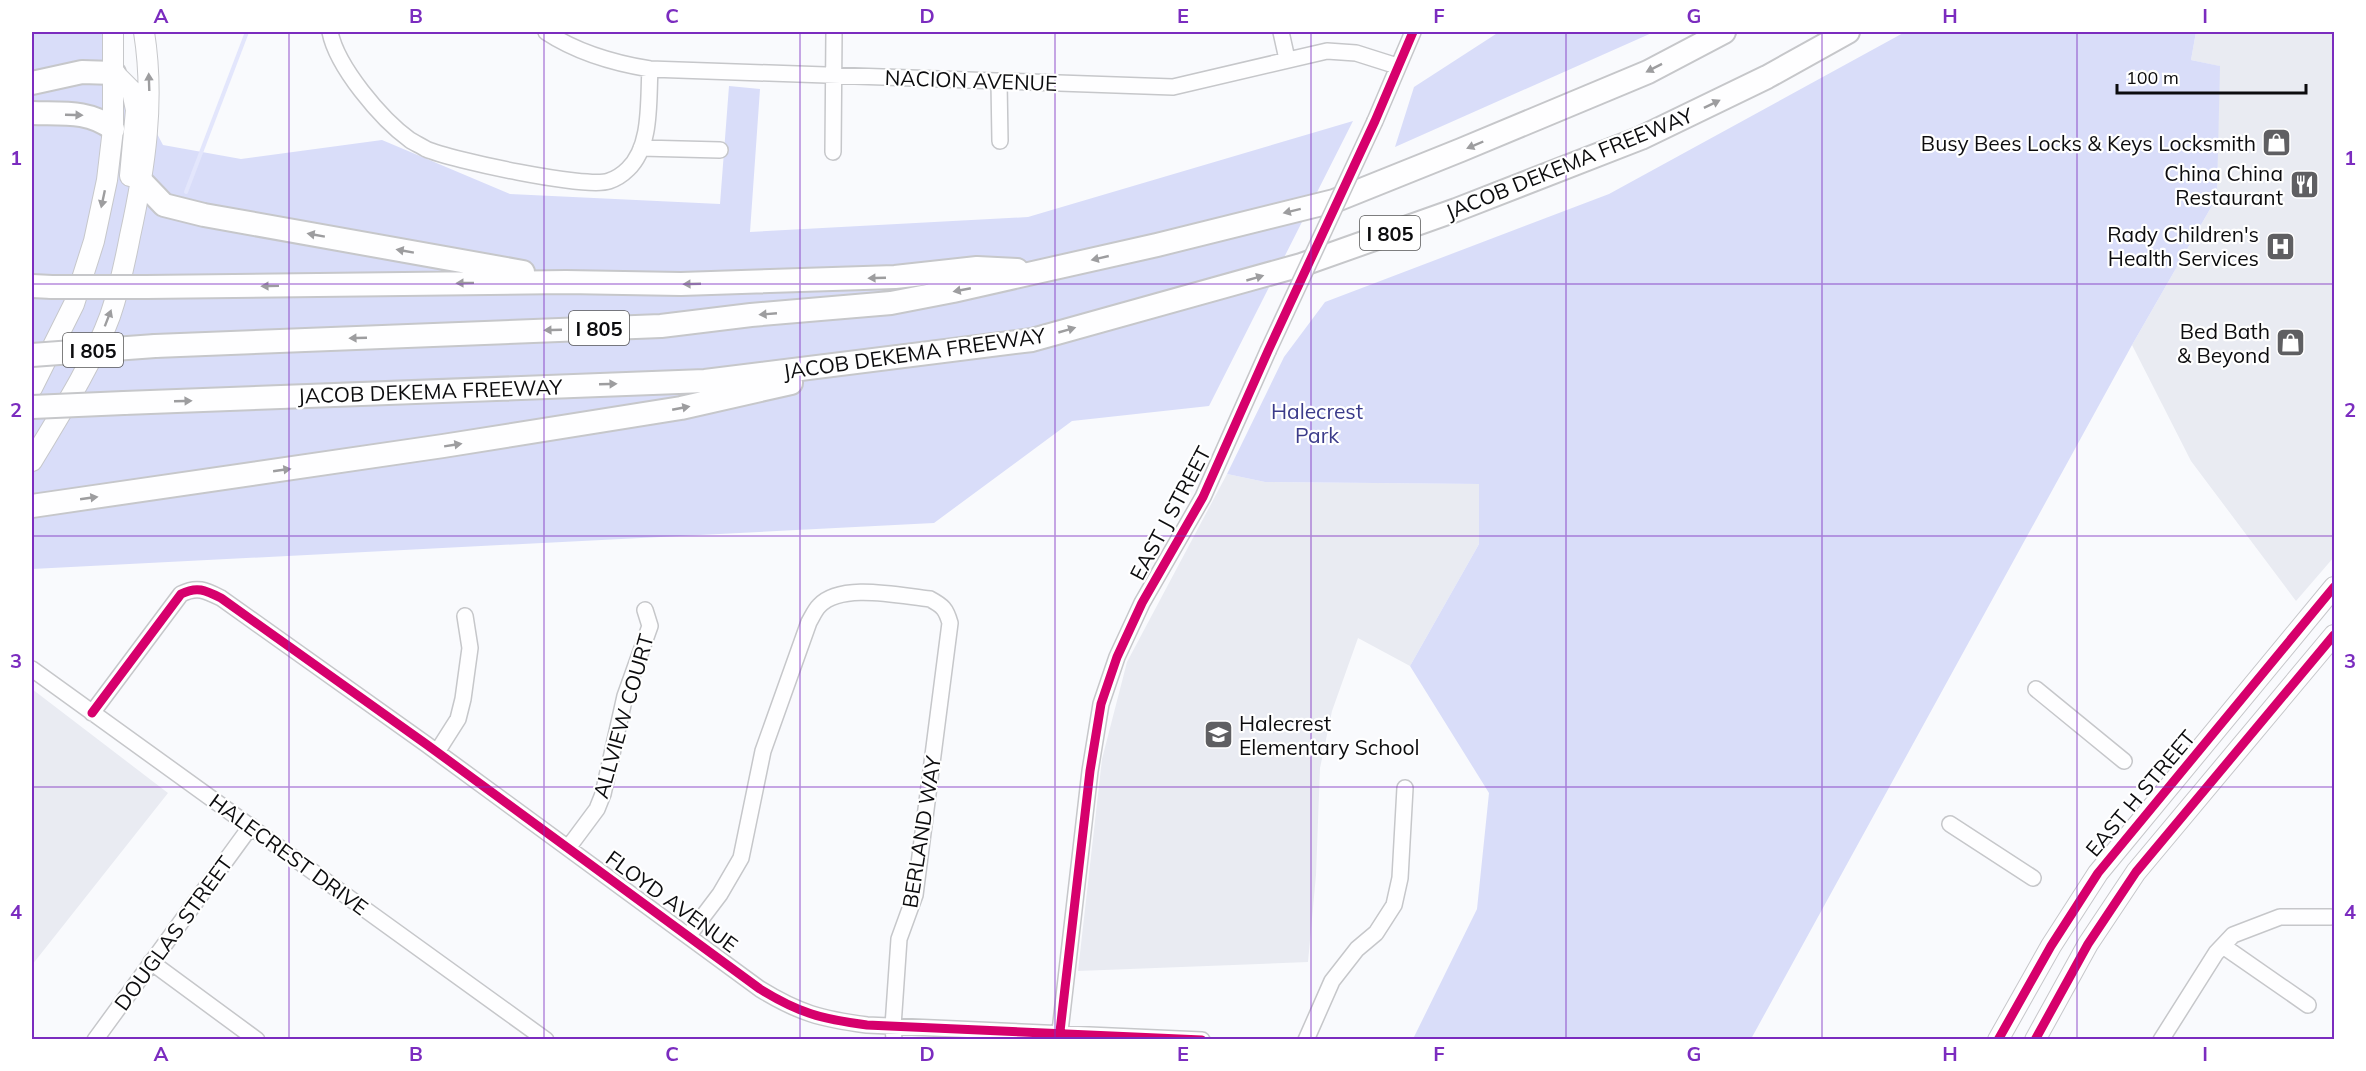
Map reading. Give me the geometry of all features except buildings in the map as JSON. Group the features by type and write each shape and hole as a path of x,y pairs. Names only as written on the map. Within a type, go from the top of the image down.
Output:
{"highway":[{"name":"I 805","path":"32,355 155,346 661,326 751,315 891,303 985,285 1334,201 1648,72 1725,32"},
{"name":"JACOB DEKEMA FREEWAY","path":"32,407 705,381 1032,340 1301,265 1456,210 1641,138 1767,77 1848,32"},
{"path":"32,83 82,72 114,73"},
{"path":"32,113 89,115 102,120 113,129"},
{"path":"142,182 164,206 566,282"},
{"path":"42,287 566,282 681,284 896,277 977,268 1039,272"},
{"path":"32,506 434,448 681,408 906,356"}],"main road":[{"path":"32,388 74,304 94,241 107,180 113,129 113,32"},
{"path":"32,461 75,390 109,316 142,182 149,109 144,32"},
{"path":"114,73 132,91 136,110 125,206 131,231"},
{"name":"EAST H STREET","path":"1998,1040 2051,946 2098,873 2334,587"},
{"path":"2034,1040 2088,944 2136,872 2334,635"}],"street":[{"path":"330,32 339,55 360,87 398,130 426,149 456,159 546,178 608,182 627,171 636,160 645,134 650,69"},
{"name":"NACION AVENUE","path":"546,32 592,55 625,65 650,69 1173,87 1327,51 1370,56 1397,66"},
{"path":"833,152 834,32"},
{"path":"1281,32 1287,59"},
{"name":"EAST J STREET","path":"1059,1037 1090,771 1101,704 1117,657 1142,603 1203,497 1268,351 1376,121 1413,32"},
{"path":"999,82 1000,141"},
{"path":"641,148 720,150"},
{"name":"FLOYD AVENUE","path":"92,713 181,594 193,588 205,590 221,598 437,752 760,988 792,1008 830,1020 893,1033 1202,1040"},
{"name":"BERLAND WAY","path":"689,935 720,894 741,858 763,751 809,622 818,606 825,600 847,591 930,599 945,607 951,623 915,895 899,939 893,1033"},
{"name":"ALLVIEW COURT","path":"568,848 597,809 603,794 625,696 650,626 645,610"},
{"path":"437,752 458,719 463,699 470,648 465,616"},
{"name":"HALECREST DRIVE","path":"32,669 546,1040"},
{"path":"2036,689 2124,761"},
{"path":"1306,1040 1332,981 1357,949 1376,933 1394,905 1400,878 1406,788"},
{"path":"1950,824 2033,878"},
{"name":"DOUGLAS STREET","path":"95,1040 251,826"},
{"path":"2161,1040 2223,946 2233,935 2280,917 2333,919"},
{"path":"2223,946 2308,1005"},
{"path":"151,962 257,1040"}],"shaded area":[{"path":"2196,32 2334,32 2334,557 2296,601 2191,461 2132,345 2217,197 2219,66 2191,60"},
{"name":"Halecrest Elementary School","path":"1227,474 1265,482 1479,484 1479,544 1410,666 1358,638 1332,711 1320,768 1316,875 1308,962 1078,971 1102,759 1127,662"},
{"path":"32,689 168,793 32,965"}],"green space":[{"path":"32,32 103,32 163,145 241,159 382,140 510,194 720,204 729,86 760,89 750,232 1028,217 1353,121 1209,406 1072,421 934,523 32,569"},
{"path":"1499,32 1654,32 1395,147 1414,87"},
{"name":"Halecrest Park","path":"1905,32 2196,32 2191,60 2220,66 2217,197 2132,345 1751,1039 1413,1039 1477,909 1489,793 1410,666 1479,544 1479,484 1265,482 1227,474 1284,357 1325,302 1609,194"}],"waterway":[{"path":"186,192 247,32"}],"cycle path":[{"path":"1059,1040 1090,771 1101,704 1117,657 1142,603 1203,497 1375,121 1413,32"},
{"path":"1998,1040 2051,946 2098,873 2334,587"},
{"path":"92,713 181,594 192,590 206,591 221,598 426,744 760,989 787,1004 811,1014 867,1025 1202,1040"},
{"path":"2035,1040 2088,944 2136,872 2334,635"}],"place":[{"name":"Busy Bees Locks & Keys Locksmith","path":"2277,143"},
{"name":"China China Restaurant","path":"2304,185"},
{"name":"Rady Children's Health Services","path":"2280,246"},
{"name":"Bed Bath & Beyond","path":"2291,343"},
{"name":"Halecrest Elementary School","path":"1218,735"}]}
